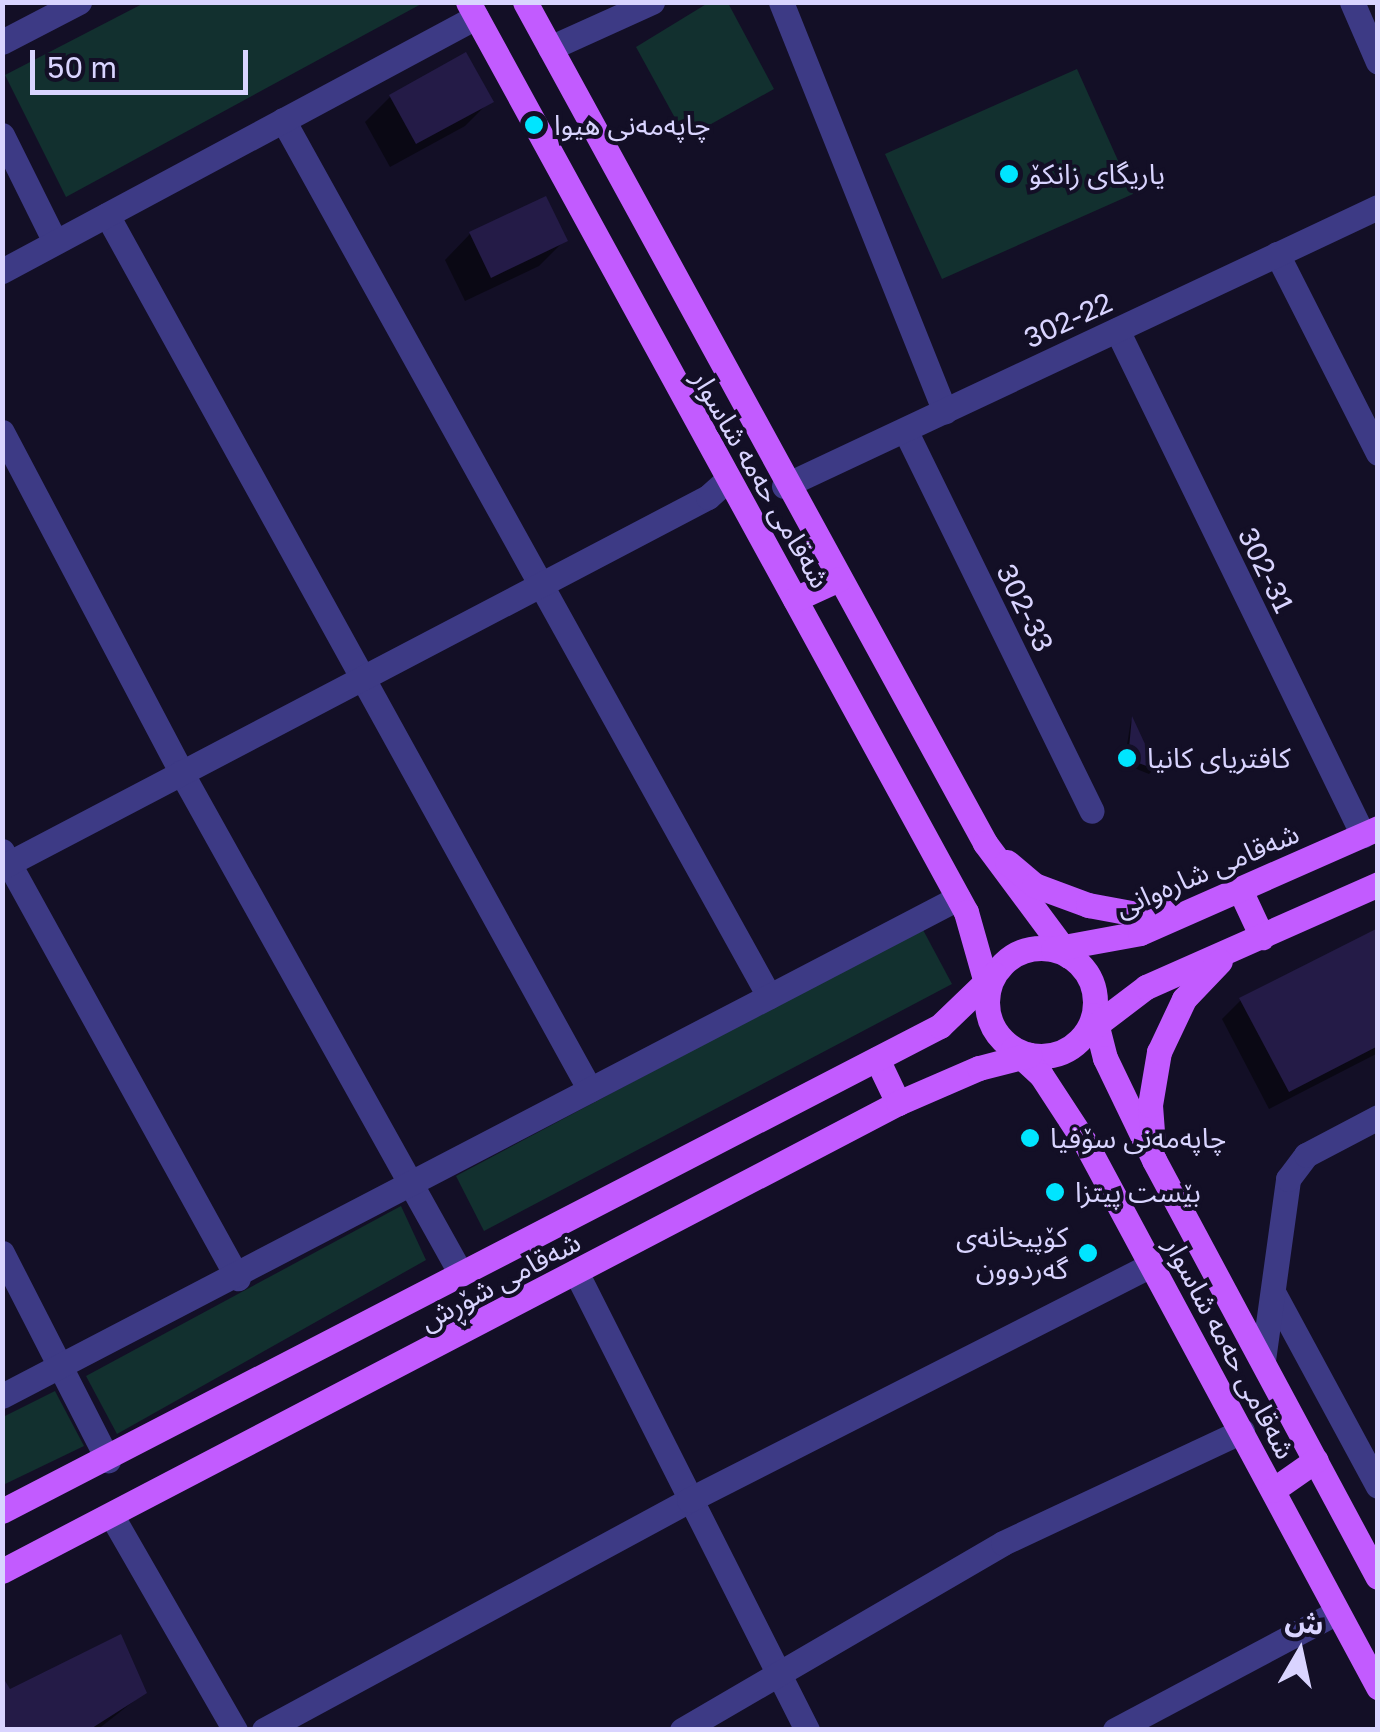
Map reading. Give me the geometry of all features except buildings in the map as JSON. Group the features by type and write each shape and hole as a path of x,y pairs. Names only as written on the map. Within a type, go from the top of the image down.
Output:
{"main road":[{"name":"شەقامی حەمە شاسوار","path":"525,2 784,486 986,844 1062,951"},
{"name":"شەقامی حەمە شاسوار","path":"472,10 726,481 958,898 978,937 989,982"},
{"path":"795,599 839,580"},
{"name":"شەقامی شارەوانی","path":"1062,951 1104,943 1204,909 1370,832"},
{"path":"986,844 1034,885 1088,905 1142,914 1204,909"},
{"path":"1092,1023 1091,982 1062,951 1019,952 989,982 991,1024 1021,1054 1062,1052 1092,1023 1146,987 1378,884"},
{"path":"1241,892 1262,937"},
{"path":"1154,1160 1152,1093 1170,1024 1201,978 1234,948"},
{"name":"شەقامی شۆڕش","path":"2,1511 108,1460 940,1026 989,982"},
{"name":"شەقامی حەمە شاسوار","path":"1092,1023 1104,1058 1154,1160 1374,1560"},
{"name":"شەقامی حەمە شاسوار","path":"1021,1054 1058,1097 1378,1688"},
{"name":"شەقامی شۆڕش","path":"2,1571 113,1518 898,1104 1021,1054"},
{"path":"877,1059 898,1104"},
{"path":"1272,1490 1316,1460"}],"street":[{"path":"2,42 79,2"},
{"path":"550,48 652,2"},
{"path":"781,2 946,411"},
{"path":"1352,2 1378,62"},
{"path":"2,271 283,120 472,10"},
{"path":"283,120 769,996"},
{"path":"2,135 56,242"},
{"name":"302-22","path":"784,486 1378,207"},
{"path":"107,215 590,1090"},
{"path":"1277,254 1378,453"},
{"name":"302-31","path":"1116,330 1370,832"},
{"name":"302-33","path":"904,430 1092,812"},
{"path":"2,432 182,772 460,1274"},
{"path":"238,1278 5,860 182,772 708,497 726,481"},
{"path":"2,1396 59,1371 238,1278 958,898"},
{"path":"1263,1360 1288,1179 1306,1155 1378,1117"},
{"path":"2,1252 59,1371 108,1460"},
{"path":"264,1730 689,1500 1151,1266"},
{"path":"578,1274 807,1730"},
{"path":"1274,1294 1378,1486"},
{"path":"682,1730 1004,1543 1242,1431"},
{"path":"113,1518 235,1730"},
{"path":"1115,1730 1337,1612"}],"green space":[{"path":"146,2 423,3 66,197 5,75"},
{"path":"708,3 728,3 774,89 686,138 636,47"},
{"name":"یاریگای زانکۆ","path":"1077,69 1133,194 942,279 885,154"},
{"path":"922,928 952,984 484,1231 456,1176"},
{"path":"401,1206 426,1260 117,1434 86,1376"},
{"path":"55,1391 84,1446 3,1485 3,1417"}],"place":[{"name":"چاپەمەنی هیوا","path":"534,125"},
{"name":"یاریگای زانکۆ","path":"1009,174"},
{"name":"کافتریای کانیا","path":"1127,758"},
{"name":"چاپەمەنی سۆفیا","path":"1030,1138"},
{"name":"بێست پیتزا","path":"1055,1192"},
{"name":"کۆپیخانەی گەردوون","path":"1088,1253"}]}
